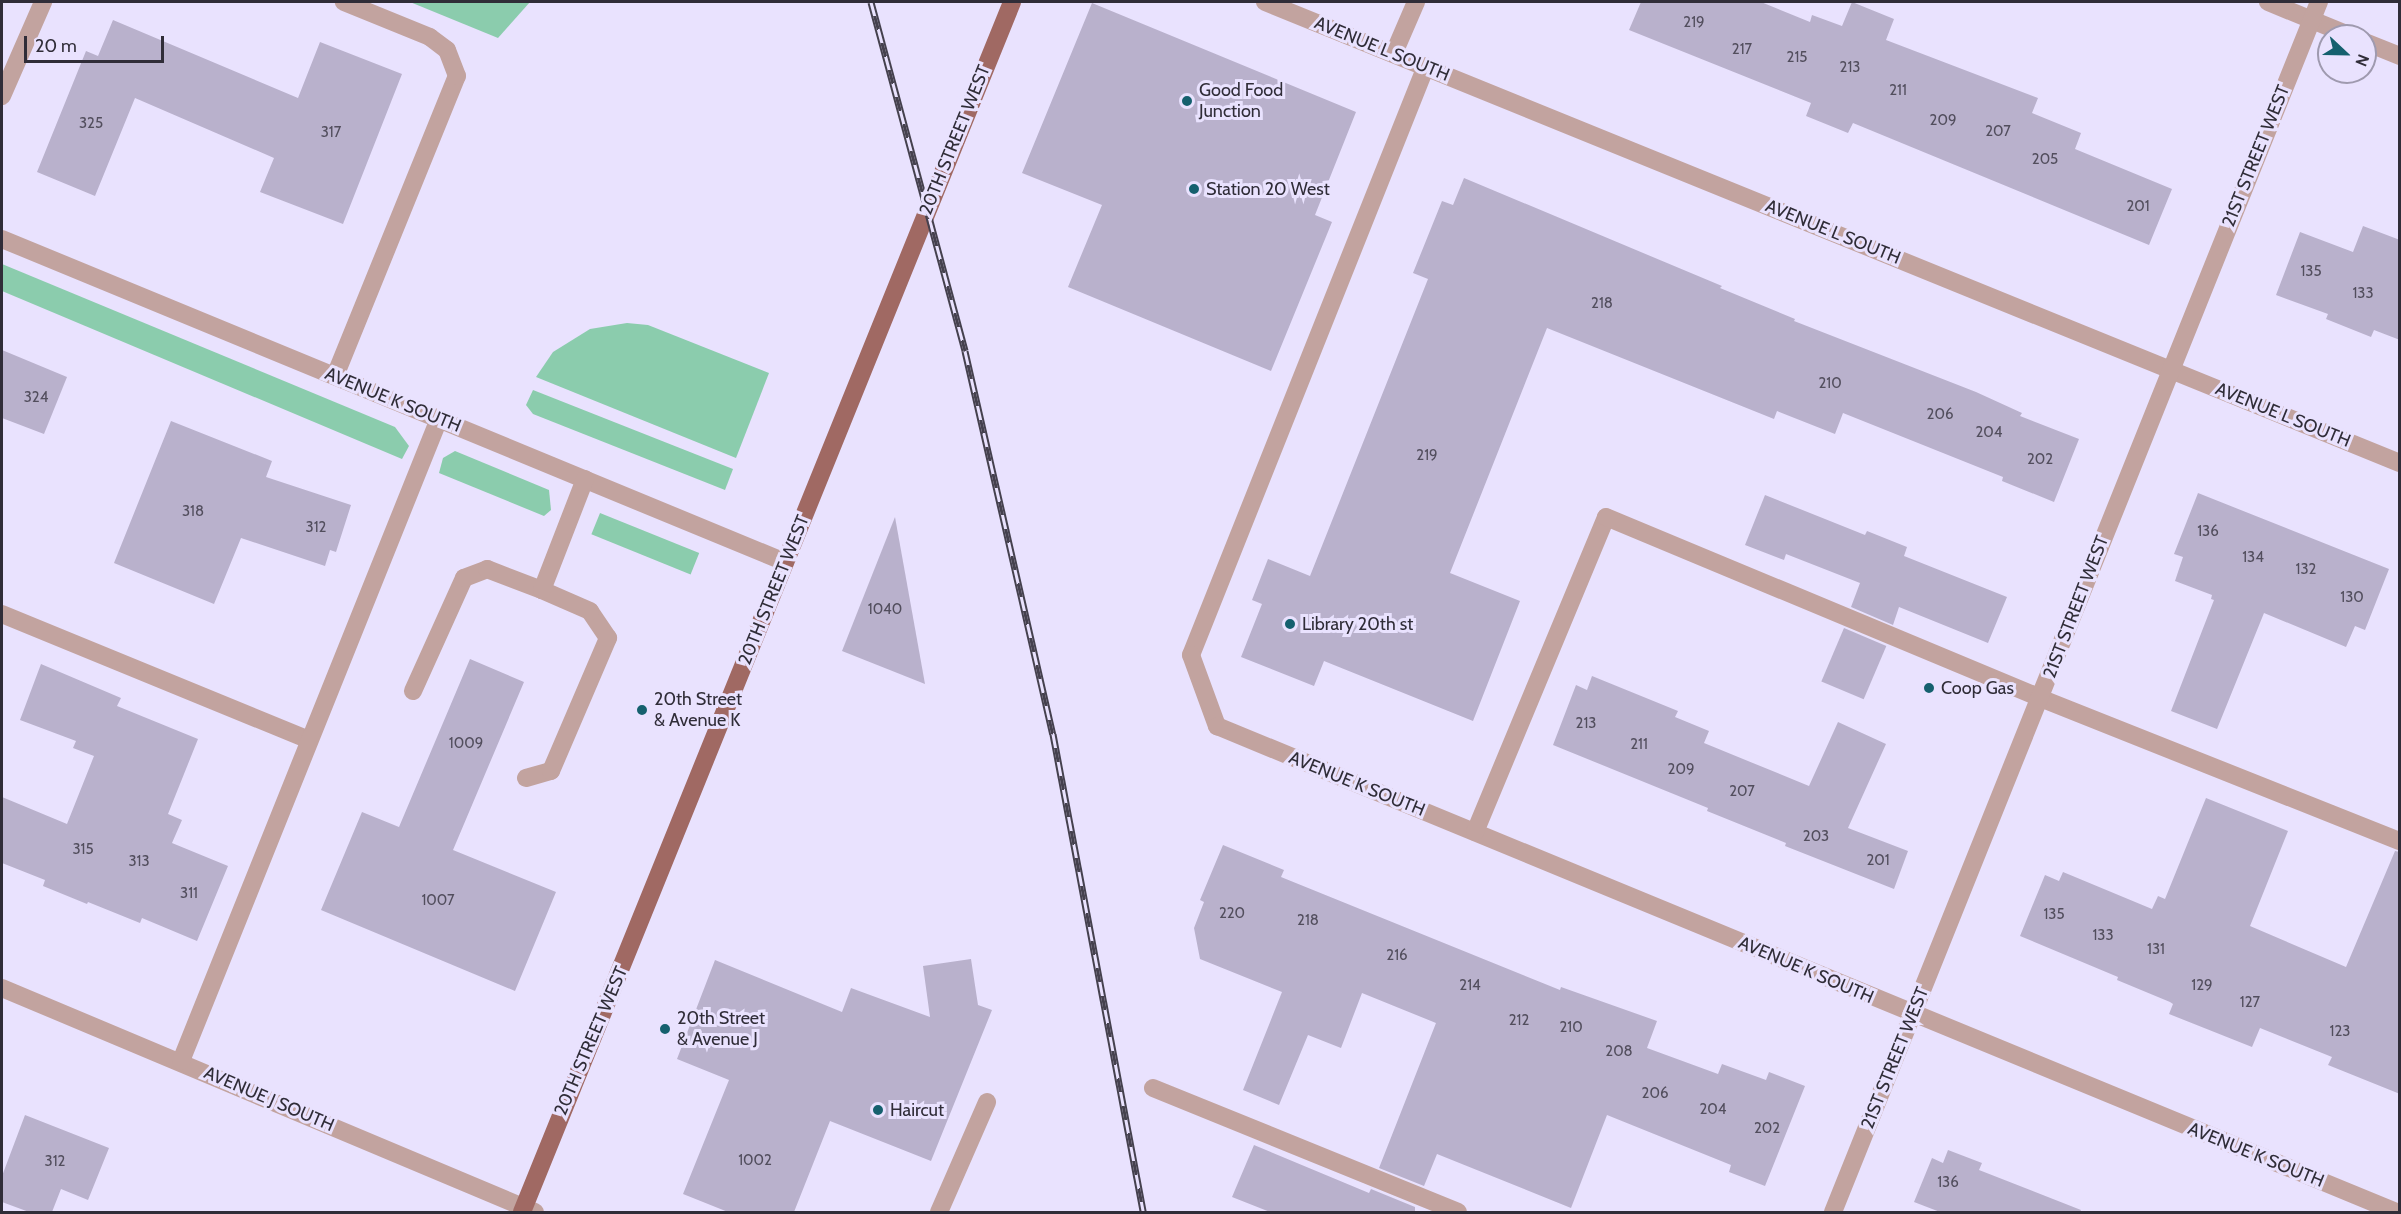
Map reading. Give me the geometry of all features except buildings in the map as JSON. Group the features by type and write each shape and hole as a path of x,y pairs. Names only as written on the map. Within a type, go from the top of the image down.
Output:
{"main road":[{"name":"20TH STREET WEST","path":"527,1211 785,561 1012,2"}],"street":[{"path":"2,96 43,2"},
{"path":"335,376 457,76 447,50 430,37 344,2"},
{"name":"AVENUE L SOUTH","path":"1265,2 2400,463"},
{"path":"1394,53 1416,2"},
{"path":"2268,2 2321,24"},
{"name":"21ST STREET WEST","path":"1833,1212 2319,2"},
{"path":"2377,47 2400,56"},
{"name":"AVENUE K SOUTH","path":"1426,66 1191,655 1217,726 2396,1212"},
{"name":"AVENUE K SOUTH","path":"2,239 785,561"},
{"path":"181,1061 439,419"},
{"path":"542,590 585,479"},
{"path":"1475,832 1606,517 2040,698 2400,841"},
{"path":"413,691 464,578 487,569 590,610 608,638 550,771 526,778"},
{"path":"2,614 309,740"},
{"name":"AVENUE J SOUTH","path":"2,988 181,1061 527,1211"},
{"path":"1153,1088 1458,1212"},
{"path":"939,1212 987,1102"}],"green space":[{"path":"410,2 530,2 498,38"},
{"path":"2,264 395,427 409,446 402,459 2,291"},
{"path":"627,323 648,325 769,373 736,458 536,377 553,352 590,329"},
{"path":"533,390 733,469 725,490 533,414 526,405"},
{"path":"455,451 549,490 551,510 544,516 439,473 443,458"},
{"path":"600,513 699,553 691,574 591,534"}],"railway":[{"path":"871,2 965,351 1053,734 1143,1212"}],"place":[{"name":"Good Food Junction","path":"1187,101"},
{"name":"Station 20 West","path":"1194,189"},
{"name":"Library 20th st","path":"1290,624"},
{"name":"Coop Gas","path":"1929,688"},
{"name":"20th Street & Avenue K","path":"642,710"},
{"name":"20th Street & Avenue J","path":"665,1029"},
{"name":"Haircut","path":"878,1110"}]}
